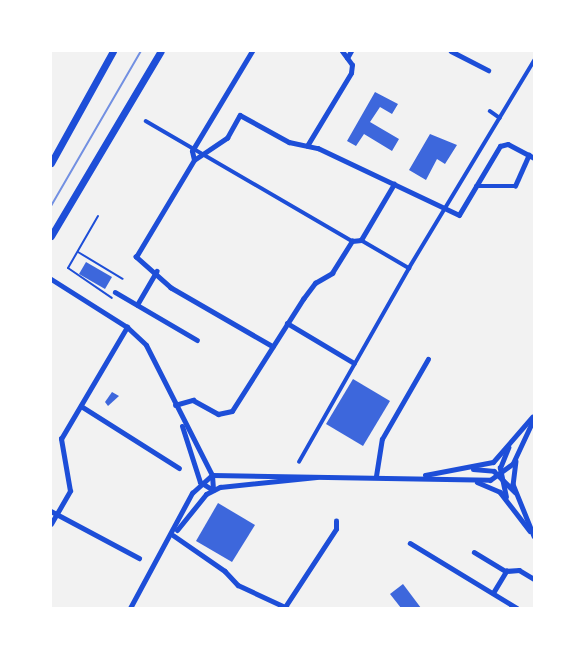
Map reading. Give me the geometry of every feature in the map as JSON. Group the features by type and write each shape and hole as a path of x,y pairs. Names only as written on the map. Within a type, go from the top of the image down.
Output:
{"main road":[{"path":"51,163 113,51"},
{"path":"51,236 161,51"}],"street":[{"path":"194,160 192,151 252,51"},
{"path":"307,146 351,73 342,51"},
{"path":"347,58 351,51"},
{"path":"451,51 488,70"},
{"path":"299,461 445,206 534,61"},
{"path":"490,111 500,118"},
{"path":"273,347 171,288 157,271 136,257 194,160 227,138 242,114 289,142 307,146 445,206 459,215 476,186 503,145 532,157 516,186 476,186"},
{"path":"146,121 192,151 204,155 352,241 361,240 409,268"},
{"path":"361,240 394,184"},
{"path":"175,405 192,400 227,415 315,283 332,274 352,241"},
{"path":"138,305 157,271"},
{"path":"51,279 127,327 149,351 181,419 212,475 213,490 173,535"},
{"path":"116,292 197,340"},
{"path":"287,323 353,365"},
{"path":"51,524 71,487 60,444 127,327"},
{"path":"376,476 382,439 428,359"},
{"path":"81,406 179,468"},
{"path":"408,476 473,469 493,462 509,448 534,416"},
{"path":"534,416 518,454 512,477 534,537"},
{"path":"181,419 200,482 213,490 316,477"},
{"path":"508,501 501,475 509,448"},
{"path":"473,481 501,475 518,454"},
{"path":"473,469 501,475 517,496"},
{"path":"130,608 173,535 200,482 212,475 408,476 473,481 494,487 508,501 534,537"},
{"path":"51,511 59,512 139,558"},
{"path":"173,535 228,573 238,586 286,608 336,529 336,521"},
{"path":"410,542 517,608"},
{"path":"474,552 506,571 527,574 534,579"},
{"path":"493,593 506,571"},
{"path":"527,574 534,571"}],"lane":[{"path":"98,216 68,266 70,272 112,298"},
{"path":"77,251 123,279"}],"building":[{"path":"375,92 398,104 392,114 380,107 370,122 399,139 392,151 364,134 356,146 347,141"},
{"path":"430,134 457,145 445,164 437,159 426,180 409,170"},
{"path":"86,262 112,277 105,289 79,274"},
{"path":"353,379 390,401 363,446 326,424"},
{"path":"112,392 119,396 108,406 105,402"},
{"path":"218,503 255,525 232,562 196,541"},
{"path":"403,584 421,608 401,608 390,594"}],"tram line":[{"path":"51,206 141,51"}]}
